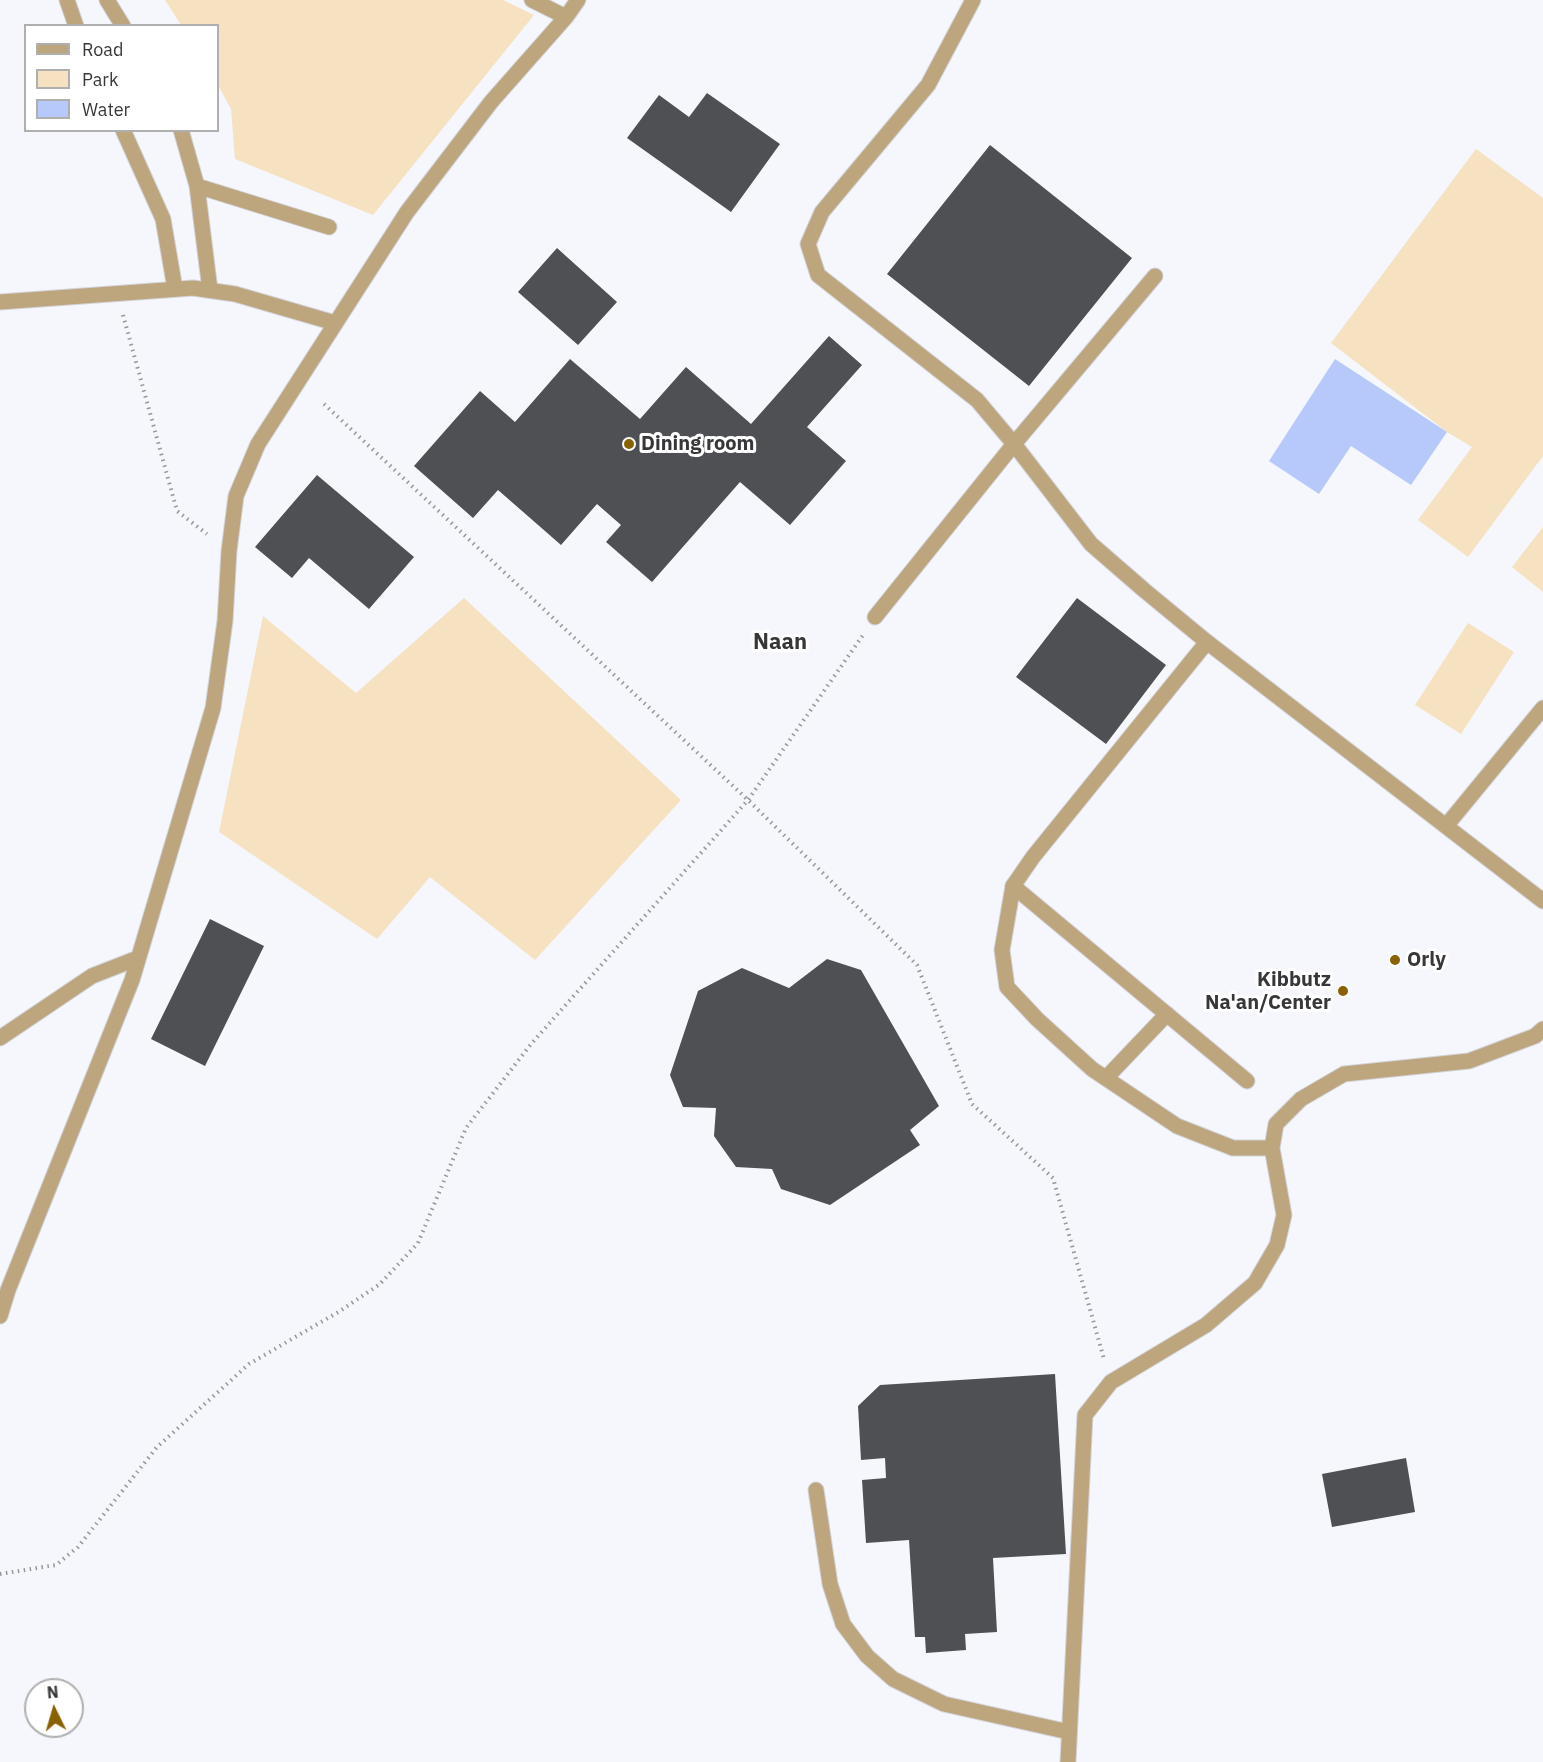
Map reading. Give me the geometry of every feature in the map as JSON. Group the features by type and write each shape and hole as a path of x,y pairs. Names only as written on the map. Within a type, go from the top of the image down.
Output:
{"street":[{"path":"67,0 75,24"},
{"path":"106,0 122,24"},
{"path":"532,0 566,17"},
{"path":"0,1316 8,1290 132,980 213,708 225,621 229,551 236,496 258,444 414,203 491,102 566,17 578,0"},
{"path":"973,0 928,85 822,212 808,244 818,275 977,400 1091,544 1207,642 1543,901"},
{"path":"124,132 163,219 175,289"},
{"path":"182,132 197,186 210,290"},
{"path":"197,186 329,227"},
{"path":"875,617 1014,444 1155,276"},
{"path":"0,302 193,288 235,294 335,323"},
{"path":"1207,642 1032,857 1013,886 1002,950 1007,987 1092,1069 1177,1126 1233,1148 1272,1148"},
{"path":"1446,826 1543,708"},
{"path":"1013,886 1247,1081"},
{"path":"0,1038 92,976 138,958"},
{"path":"1106,1078 1167,1014"},
{"path":"1068,1762 1085,1414 1111,1382 1206,1325 1255,1283 1277,1245 1284,1215 1272,1148 1276,1124 1301,1099 1344,1074 1469,1061 1535,1036 1543,1029"},
{"path":"816,1490 830,1584 843,1623 867,1656 893,1679 944,1704 1069,1732"}],"path":[{"path":"117,294 177,511 229,551"},
{"path":"324,404 748,800 917,965 972,1104 1053,1178 1111,1382"},
{"path":"0,1574 56,1565 78,1547 157,1447 249,1364 340,1311 380,1284 418,1243 466,1128 531,1044 748,800 875,617"}],"green space":[{"path":"165,0 503,0 534,15 373,215 235,159 231,109 219,87 219,24 180,24"},
{"path":"1476,149 1543,198 1543,456 1468,557 1418,520 1472,447 1447,432 1331,343"},
{"path":"1543,527 1543,592 1512,567"},
{"path":"464,598 681,800 535,960 430,877 377,939 219,832 263,616 356,693"},
{"path":"1468,623 1514,652 1461,734 1415,705"}],"water":[{"path":"1335,359 1447,432 1411,485 1351,446 1319,494 1269,461"}],"building":[{"path":"707,93 780,144 731,212 627,138 659,95 689,117"},
{"path":"990,145 1132,258 1029,386 887,274"},
{"path":"557,248 617,302 578,345 518,292"},
{"name":"Dining room","path":"829,336 862,365 807,427 846,461 790,525 740,482 652,582 606,542 621,525 597,504 561,545 498,490 473,518 414,466 480,391 515,422 570,359 640,419 686,367 751,424"},
{"path":"317,475 414,557 369,609 309,558 292,578 255,547"},
{"path":"1077,598 1166,665 1106,744 1016,677"},
{"path":"210,919 264,946 205,1066 151,1039"},
{"path":"827,959 861,970 939,1106 910,1130 920,1145 830,1205 781,1189 772,1169 736,1167 714,1136 716,1108 683,1107 670,1075 698,991 742,968 789,988"},
{"path":"1055,1374 1066,1554 993,1558 997,1632 965,1634 966,1650 926,1653 925,1637 915,1637 909,1540 866,1543 862,1480 886,1478 885,1458 861,1460 858,1406 880,1385"},
{"path":"1406,1458 1415,1512 1332,1527 1322,1474"}],"place":[{"name":"Dining room","path":"629,444"},
{"name":"Orly","path":"1395,960"},
{"name":"Kibbutz Na'an/Center","path":"1343,991"}],"district":[{"name":"Naan","path":"780,643"}]}
